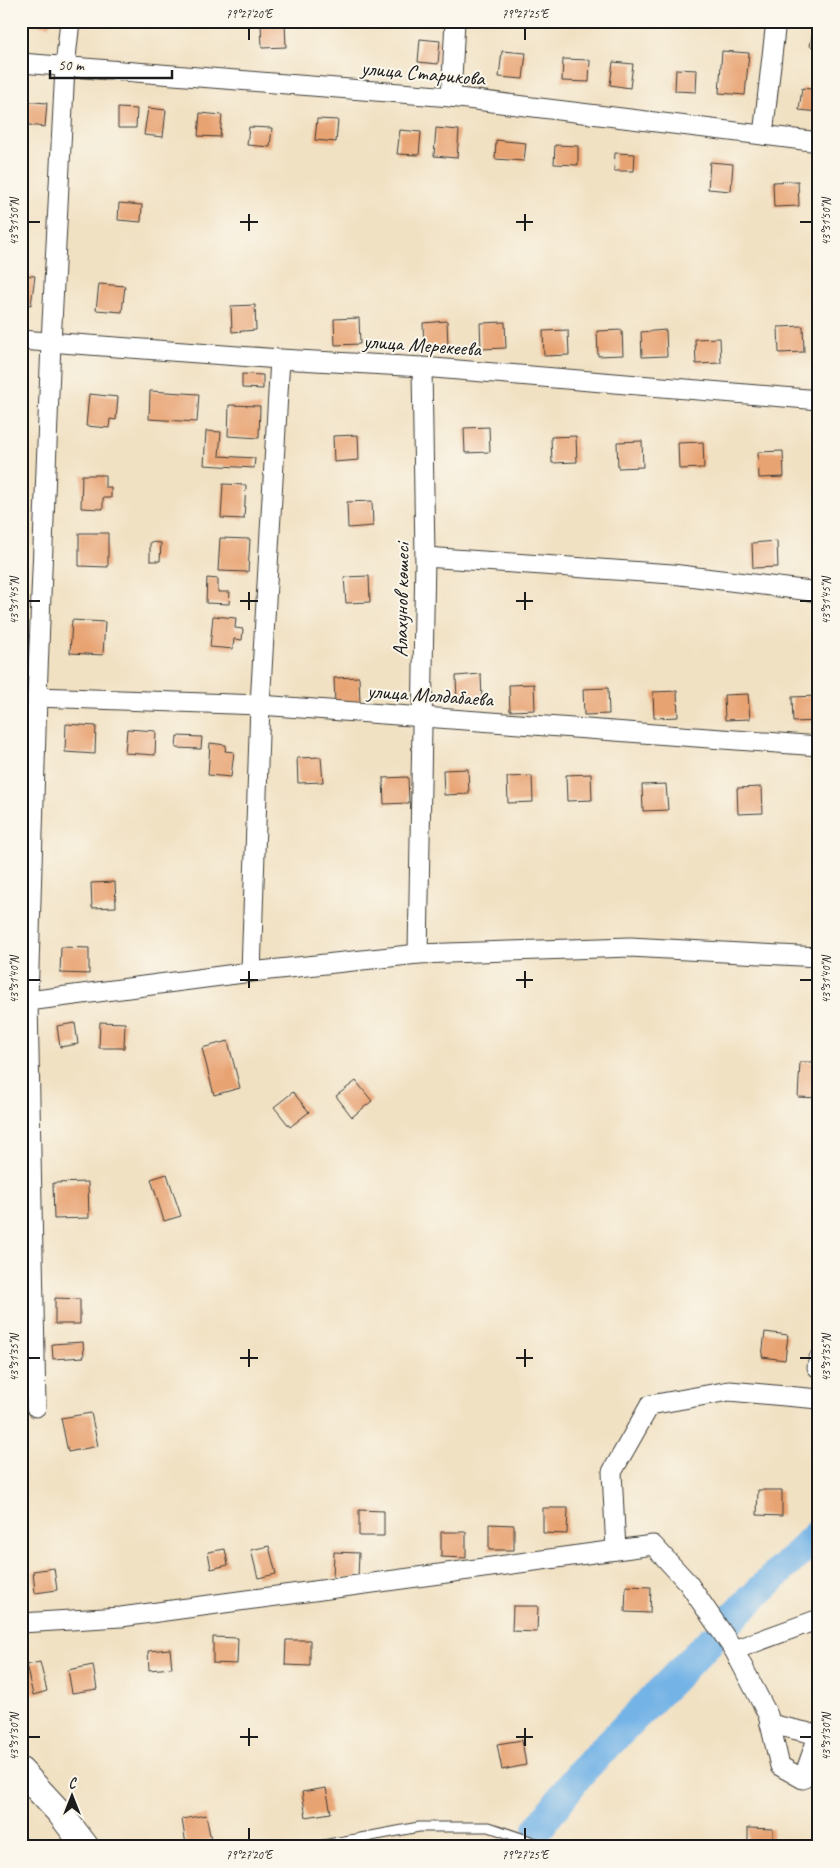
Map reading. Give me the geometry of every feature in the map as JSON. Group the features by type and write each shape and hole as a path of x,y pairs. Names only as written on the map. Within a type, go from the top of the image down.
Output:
{"street":[{"path":"36,1407 25,1002 51,343 70,21"},
{"path":"451,97 455,21"},
{"path":"763,135 776,21"},
{"name":"улица Старикова","path":"21,63 451,97 819,142"},
{"name":"улица Мерекеева","path":"21,340 280,359 422,367 819,400"},
{"path":"250,972 260,705 280,359"},
{"name":"Алахунов көшесі","path":"418,954 425,557 422,367"},
{"path":"425,557 672,574 819,592"},
{"name":"улица Молдабаева","path":"38,696 260,705 819,746"},
{"path":"25,1002 250,972 418,954 630,947 819,957"},
{"path":"616,1550 612,1472 650,1405 728,1391 819,1399"},
{"path":"21,1623 121,1617 653,1546 688,1583 734,1650 768,1715 770,1724 780,1766 803,1779 818,1734 770,1724"},
{"path":"734,1650 819,1619"},
{"path":"21,1771 60,1813 86,1847"}],"lane":[{"path":"313,1847 419,1826 488,1826 548,1847"}],"building":[{"path":"24,21 50,21 49,26 24,23"},
{"path":"285,22 286,47 262,48 261,23"},
{"path":"815,22 819,22 819,48 810,46"},
{"path":"420,39 440,41 438,64 418,62"},
{"path":"502,51 526,53 523,79 499,77"},
{"path":"722,51 749,53 745,95 719,93"},
{"path":"563,59 590,60 589,82 562,81"},
{"path":"613,62 633,64 630,88 610,85"},
{"path":"676,69 697,70 696,92 675,91"},
{"path":"802,88 819,90 819,112 799,110"},
{"path":"21,101 47,103 45,127 21,124"},
{"path":"118,108 137,109 136,128 118,128"},
{"path":"148,108 166,110 163,137 144,135"},
{"path":"200,113 222,115 220,137 198,136"},
{"path":"317,119 338,120 336,142 315,140"},
{"path":"249,127 272,128 270,147 247,145"},
{"path":"436,128 459,130 457,158 434,156"},
{"path":"400,130 421,132 419,155 397,154"},
{"path":"496,140 526,143 524,161 495,159"},
{"path":"555,145 578,146 578,165 554,164"},
{"path":"615,153 635,154 634,171 614,171"},
{"path":"710,162 733,164 731,191 708,189"},
{"path":"798,181 799,206 774,207 773,182"},
{"path":"119,203 142,205 141,222 118,220"},
{"path":"21,275 35,276 31,305 21,303"},
{"path":"99,284 125,286 122,312 96,310"},
{"path":"255,305 256,330 232,332 231,306"},
{"path":"359,318 360,344 335,345 334,319"},
{"path":"447,321 448,347 424,348 423,323"},
{"path":"505,322 506,348 481,349 480,323"},
{"path":"803,326 804,352 779,353 778,327"},
{"path":"568,330 569,355 544,356 543,331"},
{"path":"622,330 623,355 598,356 597,331"},
{"path":"666,330 667,356 642,357 641,332"},
{"path":"720,338 721,363 696,364 695,339"},
{"path":"242,374 263,375 263,389 242,388"},
{"path":"150,391 199,394 197,422 149,419"},
{"path":"89,394 118,397 116,420 110,419 109,428 86,426"},
{"path":"229,405 260,406 259,438 228,436"},
{"path":"489,427 490,452 465,453 464,428"},
{"path":"206,431 221,432 219,456 255,458 254,468 204,465"},
{"path":"358,435 359,460 334,462 333,436"},
{"path":"576,436 577,462 552,463 551,437"},
{"path":"642,441 643,467 618,468 617,442"},
{"path":"703,442 704,468 679,469 678,443"},
{"path":"783,451 784,477 759,478 758,452"},
{"path":"82,475 105,475 105,487 111,487 111,498 103,498 103,509 81,508"},
{"path":"223,484 246,485 244,519 221,518"},
{"path":"372,501 373,526 348,528 347,502"},
{"path":"79,533 108,533 108,567 79,566"},
{"path":"220,538 250,539 248,572 218,571"},
{"path":"777,541 778,567 753,568 752,543"},
{"path":"150,542 161,543 160,561 150,561"},
{"path":"369,576 370,602 346,603 344,577"},
{"path":"207,578 218,579 218,592 230,592 229,604 206,603"},
{"path":"213,616 236,618 235,628 243,629 242,640 234,639 233,649 210,647"},
{"path":"72,620 105,622 103,655 70,653"},
{"path":"481,674 482,700 457,701 456,676"},
{"path":"359,677 360,703 335,704 334,678"},
{"path":"534,684 535,710 510,711 509,685"},
{"path":"608,688 609,714 584,715 583,689"},
{"path":"677,691 678,717 654,718 653,692"},
{"path":"748,694 750,719 725,720 724,695"},
{"path":"817,696 818,721 793,722 792,697"},
{"path":"66,724 96,726 95,754 65,752"},
{"path":"127,729 156,731 155,755 125,753"},
{"path":"177,736 202,737 201,749 176,748"},
{"path":"210,743 226,745 225,751 234,752 231,777 208,775"},
{"path":"321,757 323,782 298,783 297,758"},
{"path":"468,769 469,794 444,795 443,770"},
{"path":"591,774 592,800 567,801 566,775"},
{"path":"532,776 533,802 508,803 507,777"},
{"path":"408,777 409,803 384,804 383,778"},
{"path":"666,784 668,810 643,811 642,785"},
{"path":"762,787 763,813 738,814 737,788"},
{"path":"115,882 116,907 92,908 91,883"},
{"path":"61,947 89,948 89,974 60,973"},
{"path":"100,1022 125,1023 124,1048 99,1048"},
{"path":"75,1023 78,1044 60,1047 57,1026"},
{"path":"228,1041 240,1088 214,1095 202,1048"},
{"path":"800,1062 819,1062 819,1098 798,1097"},
{"path":"356,1081 372,1101 352,1117 336,1096"},
{"path":"293,1092 309,1112 290,1127 274,1107"},
{"path":"167,1174 181,1216 164,1221 151,1179"},
{"path":"88,1182 89,1218 54,1219 53,1183"},
{"path":"55,1298 80,1299 80,1324 55,1324"},
{"path":"765,1332 788,1335 785,1360 762,1357"},
{"path":"83,1342 84,1357 53,1359 52,1344"},
{"path":"91,1413 98,1446 68,1452 61,1418"},
{"path":"758,1490 782,1490 782,1516 757,1515"},
{"path":"543,1508 568,1508 567,1534 543,1533"},
{"path":"359,1510 384,1511 384,1536 359,1536"},
{"path":"489,1524 514,1525 514,1550 489,1550"},
{"path":"441,1532 466,1532 466,1558 441,1557"},
{"path":"269,1546 276,1574 258,1578 251,1550"},
{"path":"225,1549 228,1565 211,1569 208,1552"},
{"path":"334,1552 359,1553 358,1578 333,1578"},
{"path":"54,1568 57,1590 35,1593 33,1571"},
{"path":"626,1586 651,1587 650,1613 625,1612"},
{"path":"513,1606 538,1606 537,1632 512,1631"},
{"path":"213,1637 238,1638 237,1664 213,1663"},
{"path":"286,1640 310,1640 310,1666 285,1665"},
{"path":"170,1649 172,1668 149,1670 148,1651"},
{"path":"40,1662 47,1691 33,1695 26,1665"},
{"path":"93,1665 97,1689 72,1693 68,1670"},
{"path":"522,1740 526,1765 502,1770 497,1744"},
{"path":"326,1788 331,1813 306,1817 302,1792"},
{"path":"206,1815 211,1840 186,1845 182,1819"},
{"path":"748,1828 773,1829 773,1847 748,1847"}],"waterway":[{"path":"731,1619 819,1533"},
{"path":"538,1829 580,1773 710,1641"}]}
